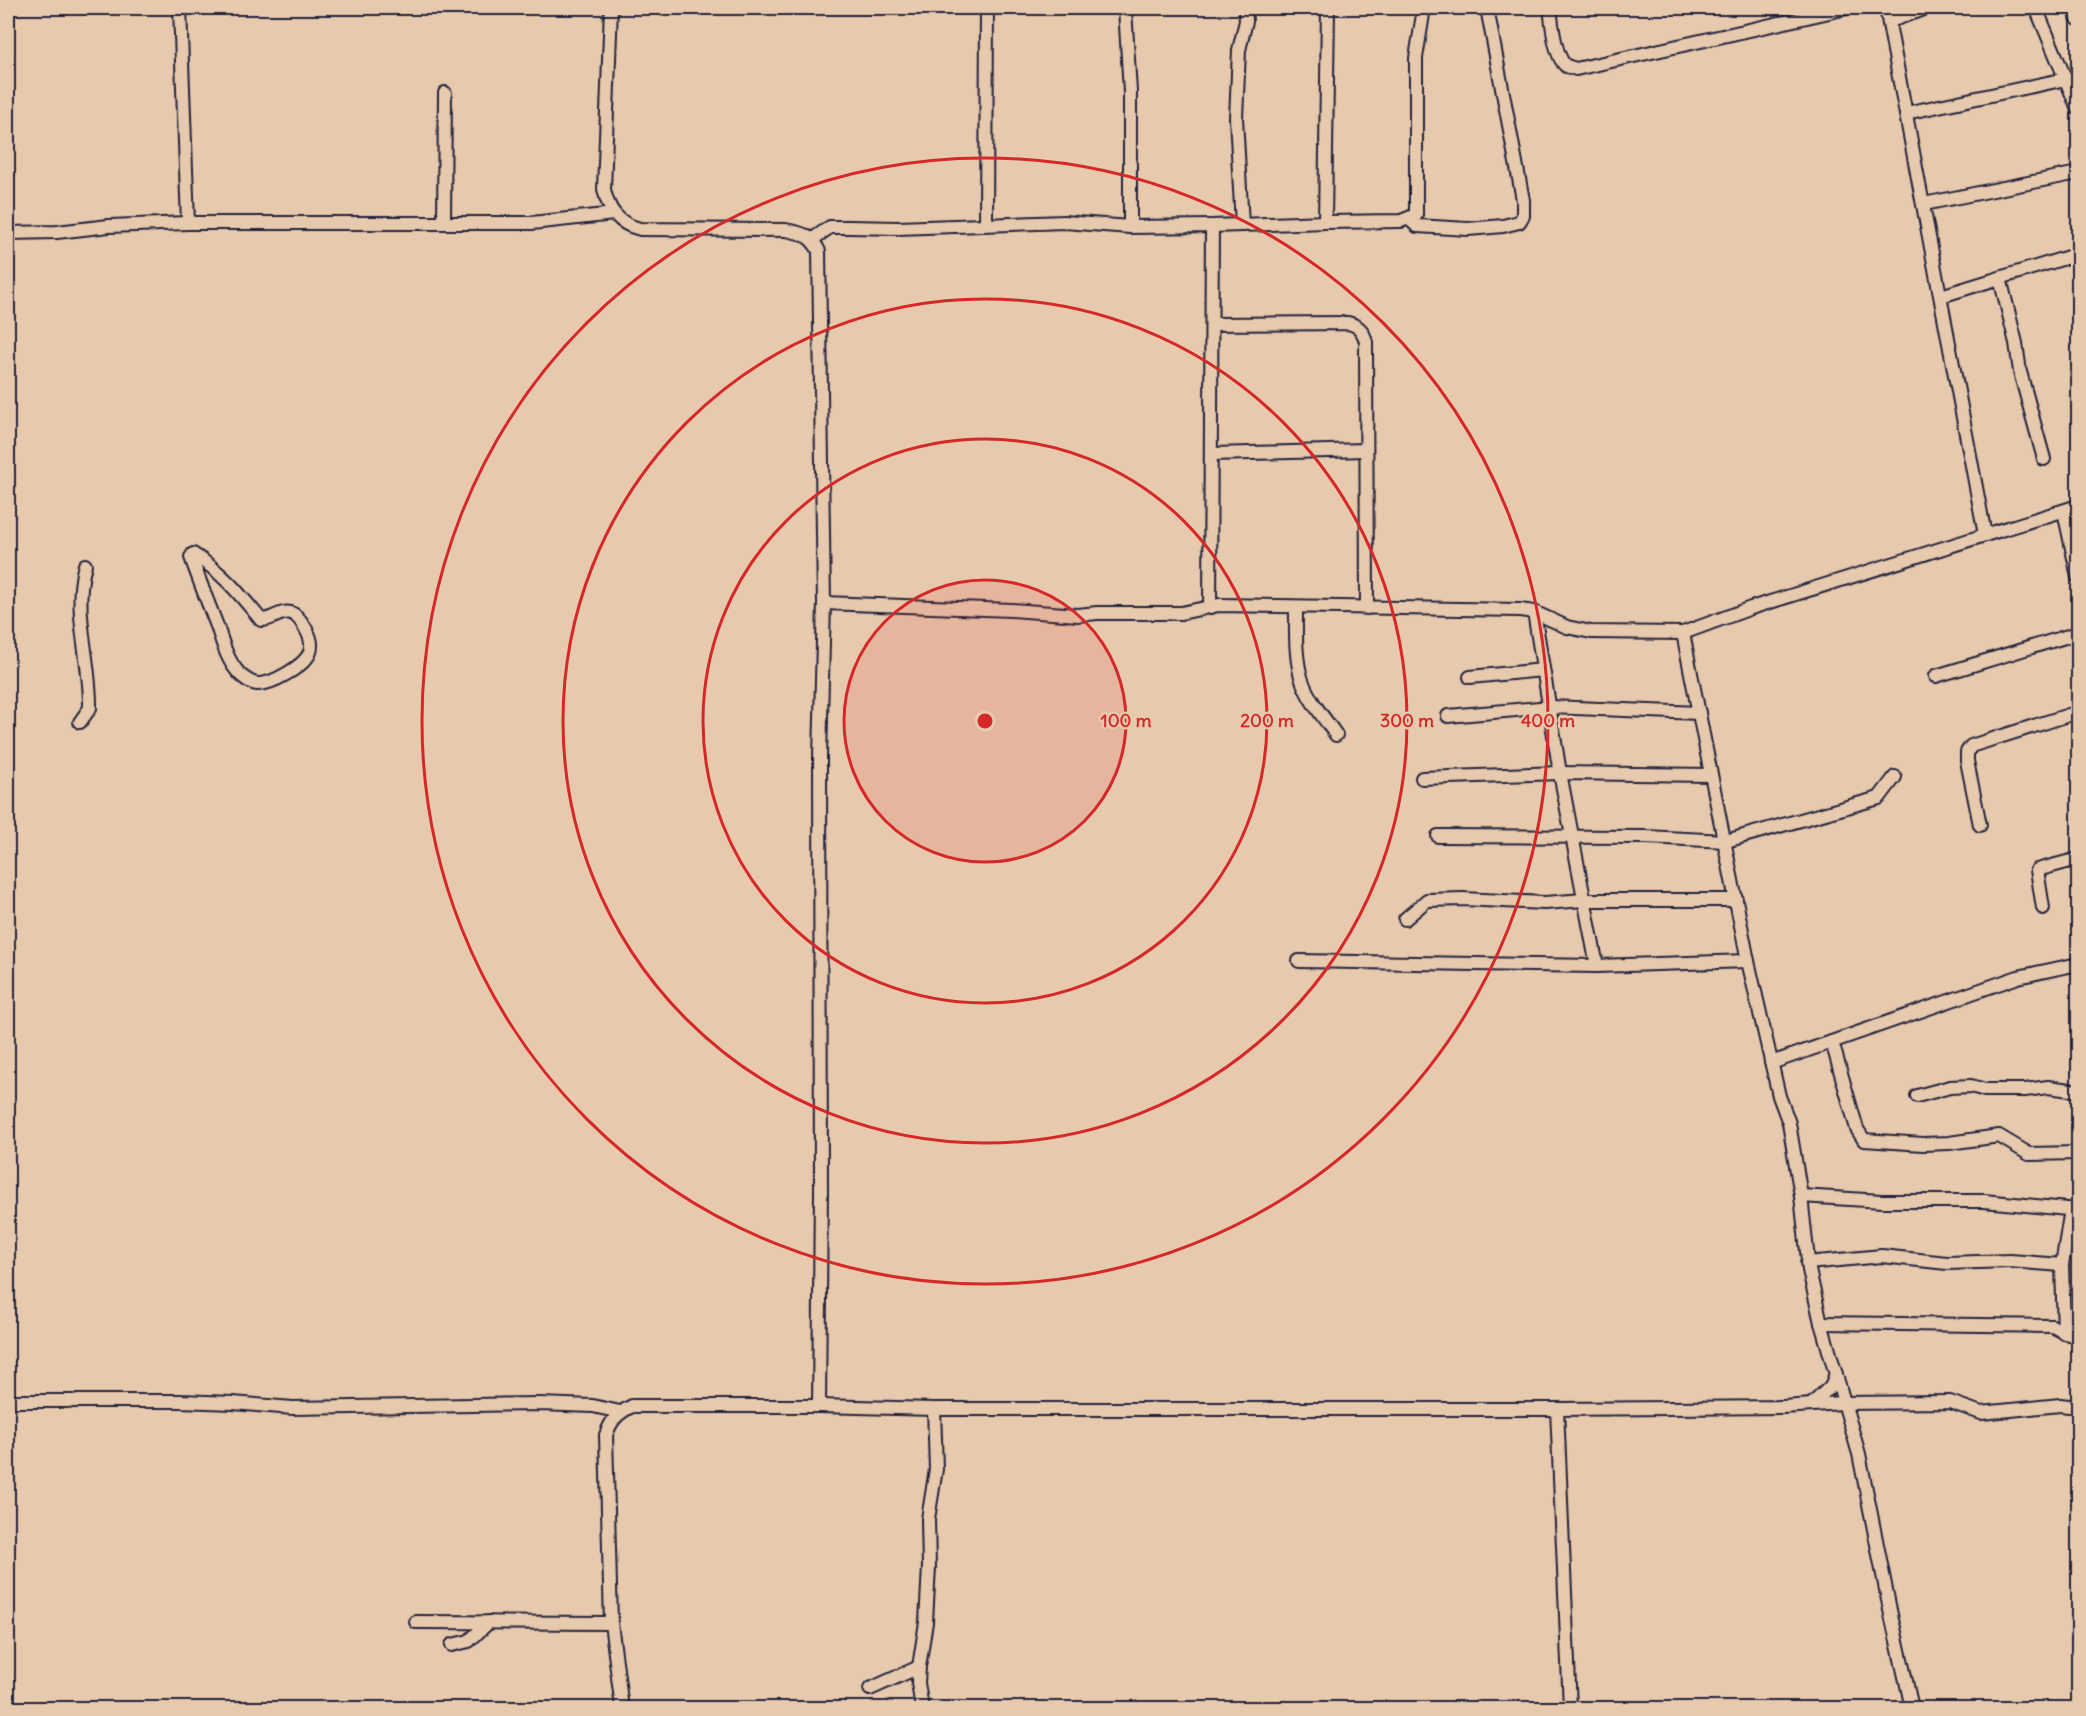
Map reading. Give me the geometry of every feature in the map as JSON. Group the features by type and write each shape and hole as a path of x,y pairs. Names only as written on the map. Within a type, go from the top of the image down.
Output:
{"street":[{"path":"180,8 188,223"},
{"path":"611,8 604,189 606,202 614,214 626,226 639,229 786,230 802,233 813,239 819,250 824,603 820,757 819,1406"},
{"path":"986,224 987,8"},
{"path":"1125,8 1130,92 1130,226"},
{"path":"1242,225 1236,118 1239,50 1246,21 1245,8"},
{"path":"1325,222 1328,8"},
{"path":"813,239 830,228 1064,222 1130,226 1212,226 1409,219 1416,215 1418,208 1416,58 1424,8"},
{"path":"1409,219 1417,226 1468,229 1520,222 1523,216 1523,200 1487,8"},
{"path":"1550,8 1556,46 1566,66 1576,69 1847,8"},
{"path":"1886,8 1985,534"},
{"path":"1890,21 1927,8"},
{"path":"2036,8 2079,109"},
{"path":"2073,8 2079,19"},
{"path":"1906,113 2067,79"},
{"path":"444,222 445,93"},
{"path":"1924,204 2079,173"},
{"path":"8,233 188,223 532,223 614,214"},
{"path":"1210,606 1212,226"},
{"path":"1941,296 2079,254"},
{"path":"2000,278 2016,343 2020,372 2044,459"},
{"path":"1212,324 1348,323 1356,325 1363,331 1366,342 1367,608"},
{"path":"1212,454 1366,450"},
{"path":"824,603 1012,610 1078,615 1181,613 1210,606 1520,610 1534,612 1567,627 1591,632 1683,633 1751,608 2079,506"},
{"path":"2064,511 2079,578"},
{"path":"192,555 213,566 261,620 266,621 286,613 293,614 301,621 309,634 311,645 310,653 304,661 268,683 256,684 246,680 237,671 222,642 192,555"},
{"path":"80,722 90,708 88,664 80,600 80,584 85,565"},
{"path":"1296,607 1300,675 1313,702 1336,735"},
{"path":"1534,612 1560,773 1597,966"},
{"path":"1683,633 1748,961 1779,1096 1789,1123 1801,1196 1807,1263 1842,1402 1859,1454 1912,1708"},
{"path":"1936,676 2079,633"},
{"path":"1470,677 1543,670"},
{"path":"1448,716 1550,707 1699,713"},
{"path":"1980,825 1967,761 1967,752 1971,746 2079,712"},
{"path":"1422,778 1560,773 1711,775"},
{"path":"1438,836 1646,837 1726,841 1879,798 1894,777"},
{"path":"2043,908 2037,870 2079,859"},
{"path":"1405,919 1427,900 1463,899 1545,903 1584,900 1736,900"},
{"path":"1299,961 1597,966 1748,961"},
{"path":"1771,1063 2018,977 2079,964"},
{"path":"1832,1042 1857,1129 1864,1140 1923,1144 1999,1136 2029,1154 2079,1153"},
{"path":"1917,1096 1950,1087 1971,1086 1985,1090 2025,1090 2048,1087 2079,1091"},
{"path":"1801,1196 1882,1201 1984,1201 2075,1209 2062,1265 2064,1333"},
{"path":"1807,1263 1882,1256 1947,1263 2010,1261 2062,1265"},
{"path":"1821,1323 2052,1326 2064,1333 2079,1333"},
{"path":"1812,1404 1831,1386 1836,1374"},
{"path":"8,1401 180,1401 293,1408 539,1404 593,1406 620,1412"},
{"path":"622,1708 611,1623 606,1435 613,1419 620,1412 632,1406 819,1406 934,1409 1557,1409 1783,1407 1842,1402 1950,1401 1981,1413 2061,1405 2079,1407"},
{"path":"922,1708 918,1683 926,1622 929,1567 928,1519 936,1469 934,1409"},
{"path":"1557,1409 1570,1708"},
{"path":"416,1622 611,1623"},
{"path":"452,1645 469,1641 489,1622"},
{"path":"870,1689 919,1667"}]}
